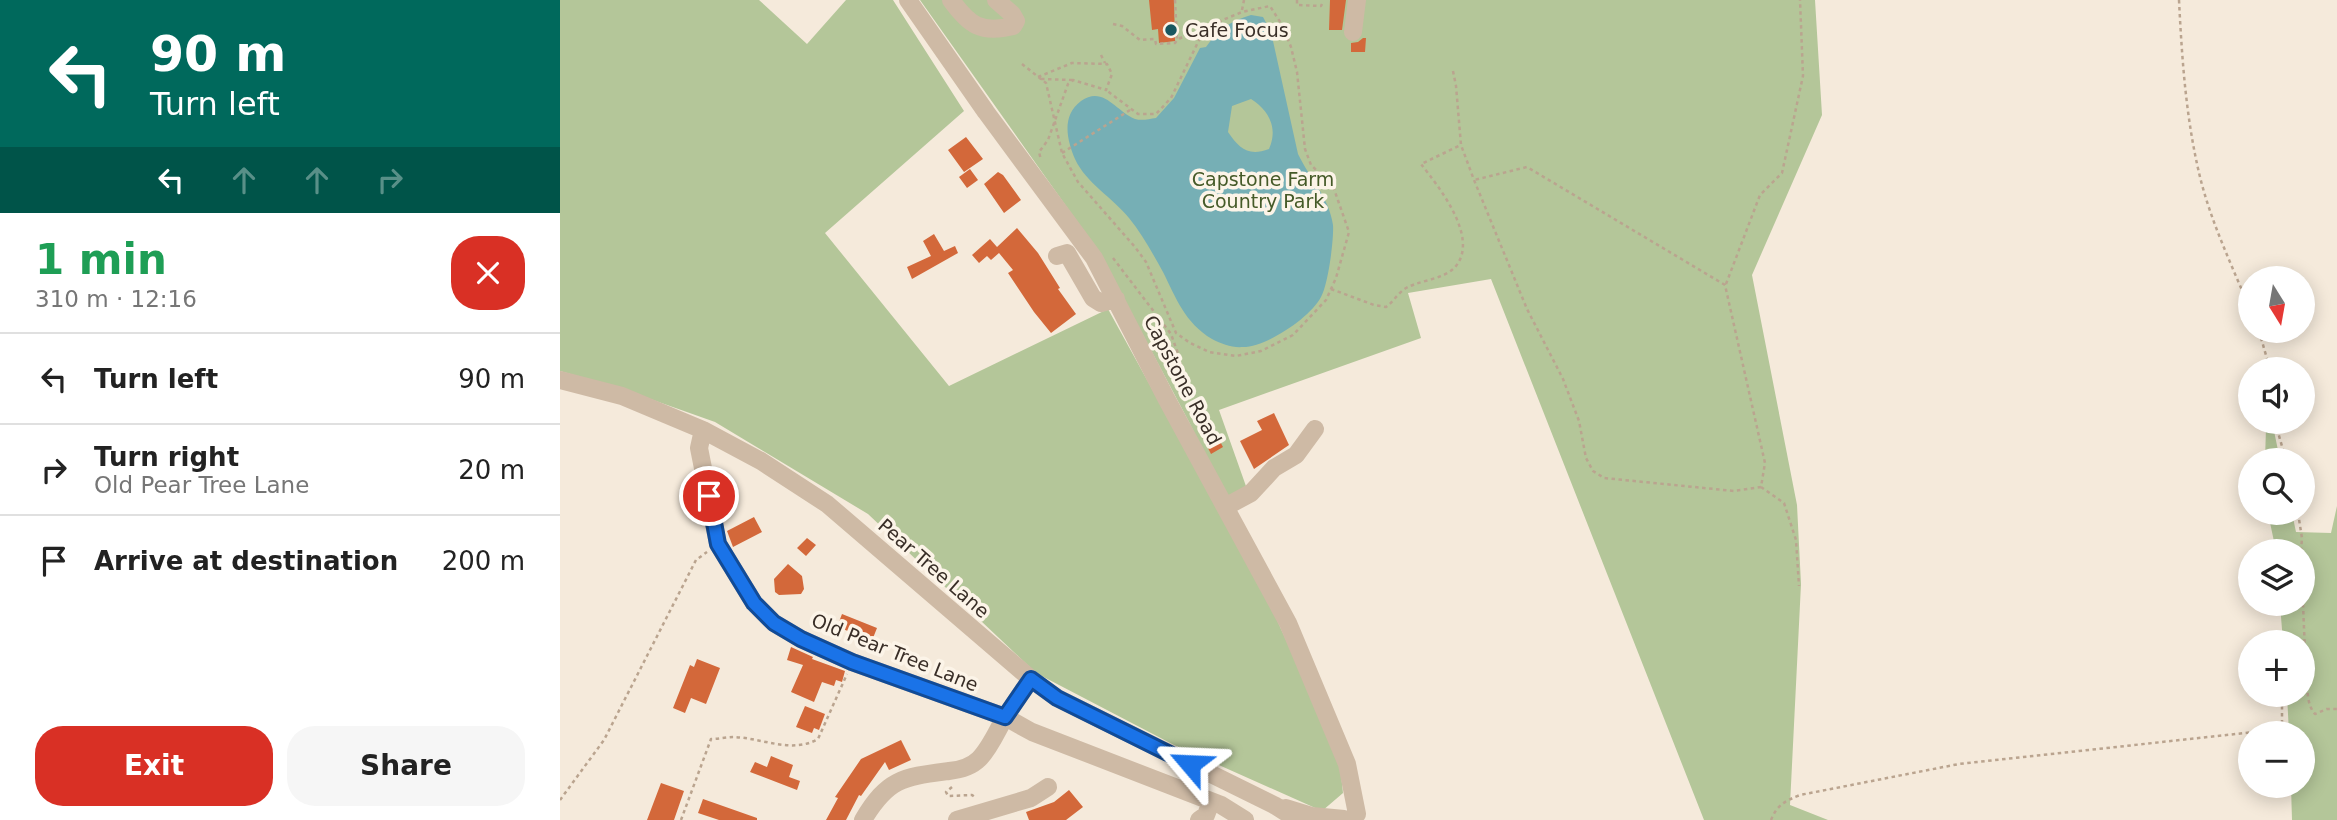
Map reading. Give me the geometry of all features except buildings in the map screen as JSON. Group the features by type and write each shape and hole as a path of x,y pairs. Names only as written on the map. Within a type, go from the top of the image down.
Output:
{"street":[{"name":"Capstone Road","path":"908,0 986,112 1094,258 1166,398 1227,506 1288,623 1347,764 1354,818"},
{"path":"951,0 964,19 976,26 1013,26 1016,21 996,0"},
{"path":"1353,32 1357,0"},
{"path":"1056,256 1067,253 1093,298 1101,303 1116,299"},
{"name":"Pear Tree Lane","path":"560,380 622,396 702,430 761,461 827,504 1031,679 1057,698 1274,805 1298,820"},
{"path":"1227,506 1251,493 1274,468 1296,455 1315,429"},
{"name":"Old Pear Tree Lane","path":"702,430 699,448 718,544 754,603 774,623 801,639 852,662 1005,717 1032,732 1211,802 1245,820"},
{"path":"863,820 881,793 894,783 909,776 962,769 978,760 1031,679"},
{"path":"962,819 1031,798 1048,787"},
{"path":"1199,820 1206,815 1211,802"},
{"name":"Pear Tree Lane","path":"1274,805 1312,816 1354,818"}],"path":[{"path":"1175,0 1177,40"},
{"path":"1242,12 1244,0"},
{"path":"1021,64 1046,83 1062,153 1078,182 1141,255 1176,333 1209,352 1236,356 1261,351 1293,335 1326,300 1349,232 1333,186 1311,165 1305,149 1297,72 1291,47 1267,0"},
{"path":"1297,0 1297,5 1322,4"},
{"path":"1761,487 1765,463 1725,285 1760,195 1782,173 1803,76 1800,0"},
{"path":"2179,0 2186,108 2200,179 2238,281"},
{"path":"1039,78 1073,80 1106,90 1138,114 1156,114 1171,98 1201,36 1219,22 1242,12 1270,6"},
{"path":"1113,24 1122,26 1140,40 1155,39 1156,44 1175,43 1186,36 1201,36"},
{"path":"1101,55 1112,74 1106,90"},
{"path":"1051,71 1053,62"},
{"path":"1039,78 1072,63 1105,63"},
{"path":"1453,71 1461,145 1527,309 1563,379 1579,421 1586,458 1593,471 1604,478 1734,491 1761,487 1784,503 1796,540 1800,586"},
{"path":"1042,164 1040,152 1048,140 1068,84 1073,80"},
{"path":"1062,153 1130,110"},
{"path":"1331,289 1386,307 1397,299 1402,290 1439,276 1456,266 1465,244 1458,222 1437,185 1421,164 1461,145"},
{"path":"1474,180 1527,167 1725,285"},
{"path":"1111,256 1171,334 1181,362 1177,382 1166,398"},
{"path":"560,800 604,740 696,561 718,544"},
{"path":"681,820 711,739 732,737 797,747 809,744 818,739 852,662"},
{"path":"1771,820 1776,807 1800,795 1959,764 2282,729 2282,707"},
{"path":"2312,707 2315,714 2327,709 2337,709"},
{"path":"946,792 948,796 976,796 976,801 967,807 962,819"}],"green space":[{"path":"560,0 759,0 807,44 846,0 893,0 964,111 825,233 949,386 1108,309 1265,594 1339,755 1343,793 1322,811 1174,745 1036,673 868,514 715,422 622,389 560,371"},
{"name":"Capstone Farm Country Park","path":"920,0 1815,0 1822,115 1752,275 1797,505 1801,584 1790,805 1828,820 1704,820 1491,279 1408,293 1421,338 1219,410 1247,489 1227,501 1189,422 1100,254"},
{"path":"2266,434 2275,434 2278,448 2265,448"},
{"path":"2337,506 2337,820 2292,820 2291,798 2315,798 2315,721 2288,721 2288,707 2315,707 2315,630 2282,630 2281,616 2315,616 2315,539 2273,539 2271,525 2295,525 2296,532 2331,533"}],"water":[{"path":"1244,17 1263,17 1271,32 1298,154 1328,206 1333,232 1326,283 1315,305 1298,322 1275,337 1253,346 1239,347 1212,339 1188,318 1134,224 1080,168 1072,152 1068,121 1070,114 1081,101 1096,96 1109,101 1135,119 1156,118 1174,98 1200,48 1206,47 1225,27","holes":["1251,99 1271,121 1273,134 1269,149 1255,152 1240,147 1228,132 1232,106"]}],"place":[{"name":"Cafe Focus","path":"1171,30"}],"route":[{"path":"709,496 718,544 754,603 774,623 801,639 852,662 1005,717 1031,679 1057,698 1190,764"}]}
